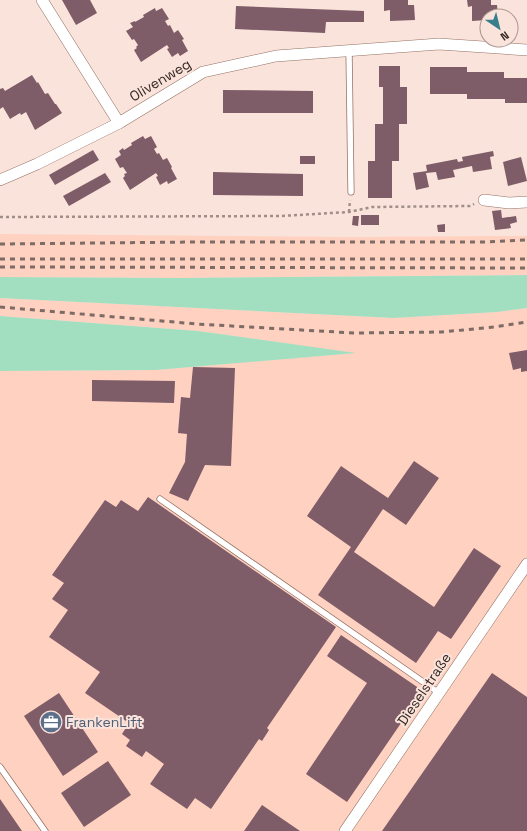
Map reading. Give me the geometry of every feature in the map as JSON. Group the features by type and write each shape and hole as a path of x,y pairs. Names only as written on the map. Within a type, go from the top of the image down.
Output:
{"street":[{"path":"42,0 119,123"},
{"name":"Olivenweg","path":"0,180 37,164 119,123 203,72 276,56 439,44 527,50"},
{"path":"484,200 509,203 527,202"},
{"name":"Dieselstraße","path":"345,831 527,564"}],"lane":[{"path":"349,51 351,192"},
{"path":"160,499 439,693"},
{"path":"0,767 45,831"}],"path":[{"path":"0,217 281,216 349,212 372,207 470,206 484,200"}],"shaded area":[{"path":"0,234 351,237 527,236 527,275 179,278 0,277"},
{"path":"0,298 394,318 496,312 527,308 527,831 0,831 0,371 156,370 353,353 198,331 0,316"}],"green space":[{"path":"527,275 527,308 497,312 394,318 0,298 0,277 179,278"},
{"path":"0,316 198,331 356,353 156,370 0,371"}],"building":[{"path":"62,0 90,0 97,13 76,25"},
{"path":"384,0 408,0 408,5 414,5 415,20 390,21 390,10 384,11"},
{"path":"467,0 491,0 491,5 497,5 497,8 479,8 479,21 472,21 472,6 468,7"},
{"path":"236,6 364,11 364,22 326,22 325,33 235,29"},
{"path":"155,8 156,11 162,8 169,19 165,21 168,26 170,25 174,33 178,30 184,39 182,40 188,51 180,56 178,53 172,57 167,49 169,48 167,45 141,62 134,50 138,45 134,39 132,40 126,31 133,27 130,23 144,17 143,15"},
{"path":"379,66 400,66 400,87 407,87 407,124 399,124 399,161 392,161 392,198 368,198 368,161 375,161 375,124 383,124 383,87 379,87"},
{"path":"430,67 467,67 467,72 504,72 504,78 527,78 527,103 505,103 505,99 467,99 467,94 430,94"},
{"path":"32,75 45,94 48,93 62,113 35,130 26,112 21,115 20,113 10,119 3,107 0,109 0,89 3,88 5,91"},
{"path":"223,90 313,91 313,113 223,113"},
{"path":"143,136 145,139 151,136 157,147 154,149 157,154 159,153 163,160 167,158 177,179 168,184 167,181 160,185 156,177 158,176 156,173 130,190 123,178 125,176 124,174 127,173 123,167 120,168 115,159 121,155 119,151 132,145 131,143"},
{"path":"93,150 99,160 55,185 49,175"},
{"path":"493,151 494,156 490,157 492,169 473,172 472,166 453,170 455,177 438,180 436,172 426,173 429,187 416,190 413,173 427,171 426,165 457,159 458,162 463,161 462,157"},
{"path":"300,156 315,156 315,164 300,164"},
{"path":"521,157 527,181 508,186 503,162"},
{"path":"213,172 303,174 303,196 213,195"},
{"path":"105,173 111,182 69,206 63,196"},
{"path":"501,210 502,218 516,216 517,222 510,224 511,228 495,230 492,211"},
{"path":"361,215 379,215 379,225 361,225"},
{"path":"353,216 359,216 358,226 352,225"},
{"path":"445,224 445,232 438,232 437,225"},
{"path":"527,350 527,371 521,372 521,368 513,370 509,353"},
{"path":"193,367 235,368 231,466 205,465 188,501 169,493 185,462 187,434 178,433 181,397 190,398"},
{"path":"92,380 175,381 174,403 92,401"},
{"path":"414,461 439,478 406,525 383,509 354,552 434,607 474,548 501,566 451,639 438,631 416,663 318,595 351,547 307,516 341,466 388,498"},
{"path":"148,497 336,627 267,728 269,730 262,741 259,739 211,809 195,798 187,809 150,784 164,764 146,751 142,757 126,746 130,740 122,734 129,723 85,693 100,672 49,637 68,610 52,599 64,583 52,575 105,500 116,507 121,500 138,511"},
{"path":"341,635 423,691 347,802 306,774 367,683 327,656"},
{"path":"492,673 527,697 527,831 382,831"},
{"path":"59,693 98,752 63,776 24,716"},
{"path":"108,761 131,795 84,827 61,793"},
{"path":"0,799 22,831 0,831"},
{"path":"262,805 300,831 244,831"}],"railway":[{"path":"0,244 194,242 486,242 527,240"},
{"path":"0,259 527,259"},
{"path":"0,267 527,268"},
{"path":"0,307 197,324 354,333 442,332 527,322"}],"place":[{"name":"FrankenLift","path":"51,722"}]}
